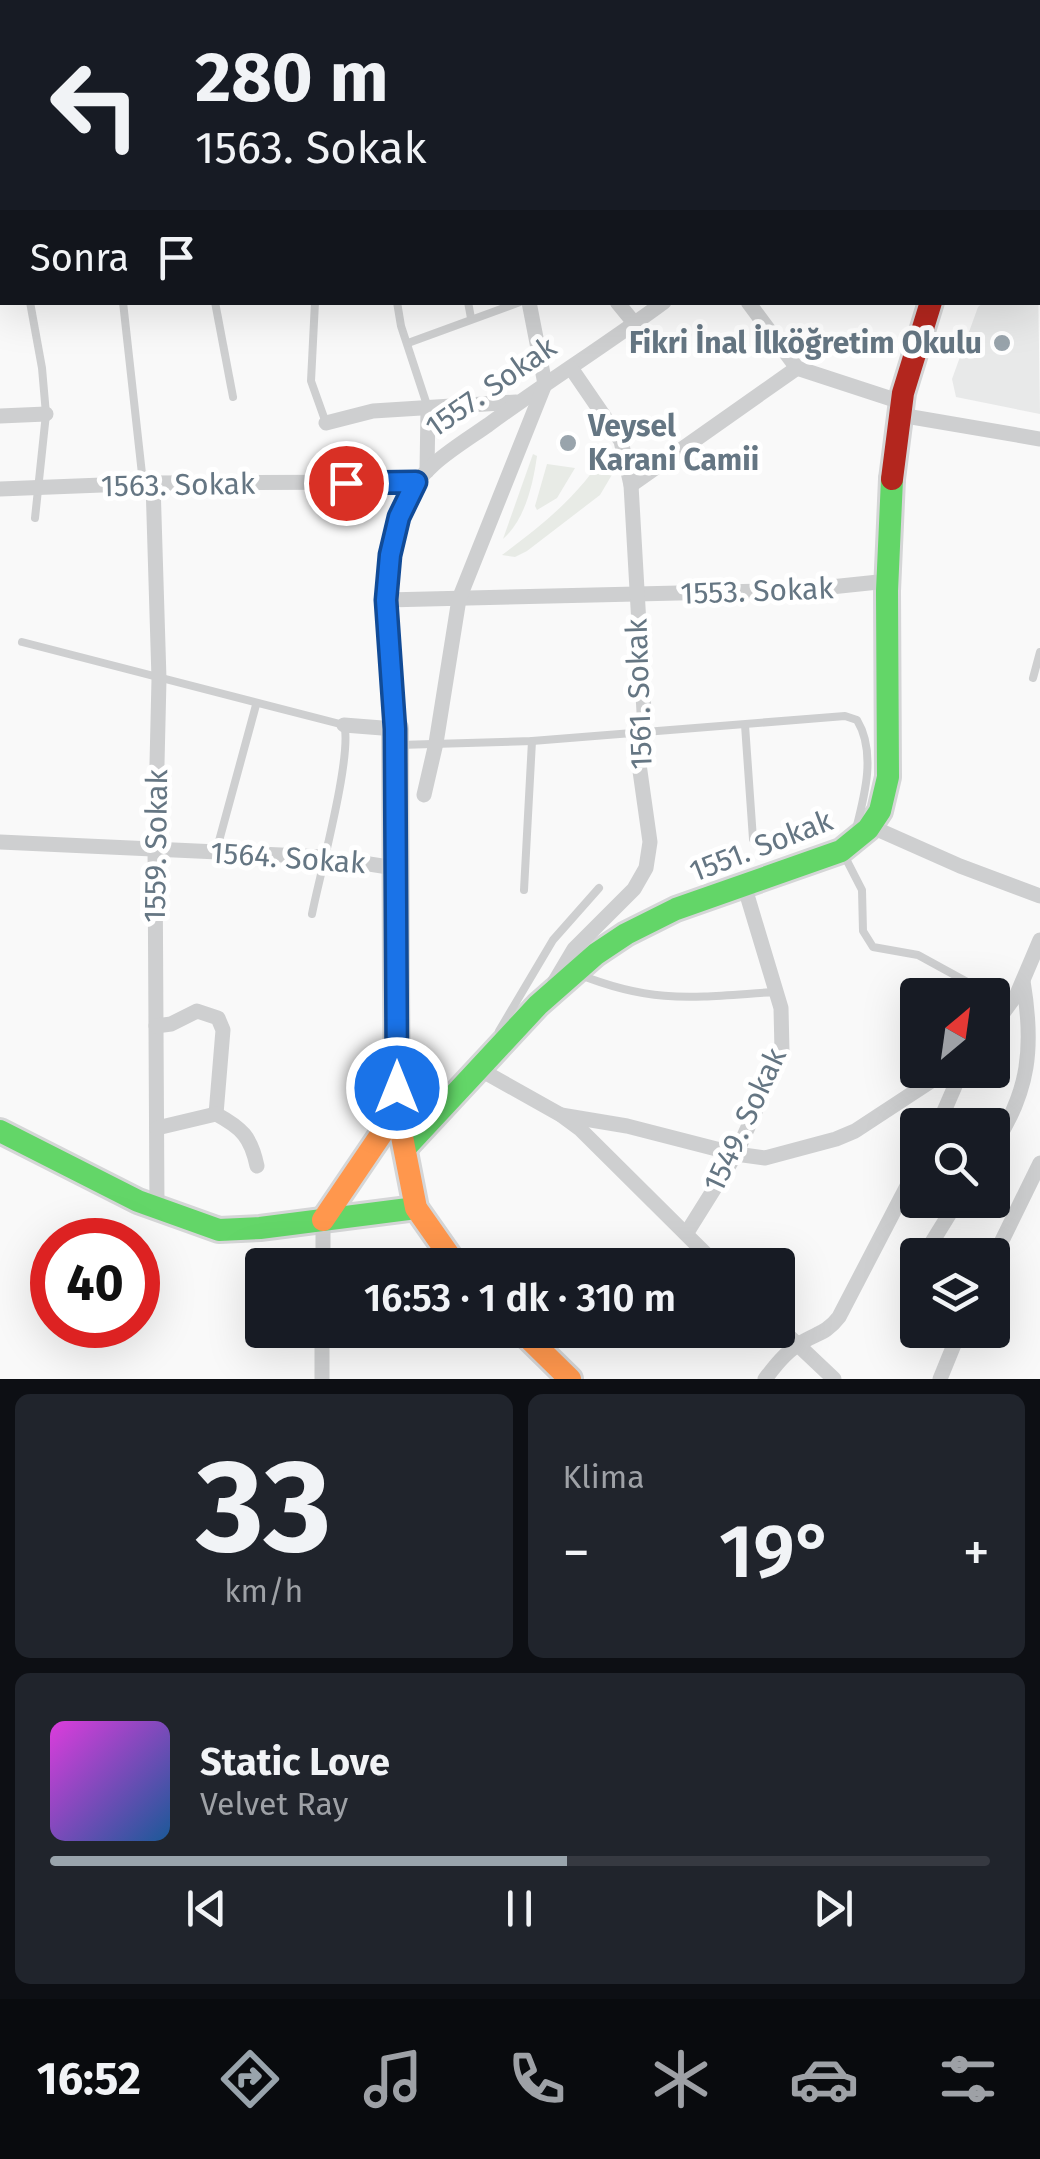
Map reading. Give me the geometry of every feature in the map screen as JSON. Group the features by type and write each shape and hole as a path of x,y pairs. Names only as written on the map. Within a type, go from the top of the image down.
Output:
{"street":[{"path":"424,795 459,599 545,384 530,305"},
{"path":"619,305 635,324"},
{"name":"1557. Sokak","path":"416,1208 397,1110 395,737 386,600 390,555 399,517 421,477 545,384 660,305"},
{"path":"750,305 797,368 900,408 1040,439"},
{"name":"1551. Sokak","path":"406,1147 478,1069 600,950 636,928 847,848 872,827 885,802 888,777 888,534 900,408 930,305"},
{"name":"1561. Sokak","path":"546,1000 574,948 634,889 646,868 650,842 639,764 644,712 630,485 621,441 570,368"},
{"path":"630,485 797,368"},
{"path":"326,423 373,411 520,402"},
{"path":"421,477 428,409"},
{"path":"0,416 46,414"},
{"name":"1563. Sokak","path":"0,490 421,477"},
{"name":"1559. Sokak","path":"148,483 160,678 155,849 158,1209"},
{"name":"1553. Sokak","path":"386,600 816,589 888,580"},
{"path":"344,726 395,737"},
{"path":"872,827 1040,896"},
{"name":"1564. Sokak","path":"0,842 324,857 396,868"},
{"name":"1549. Sokak","path":"686,1234 736,1154 782,1051 784,1024 777,992 744,885"},
{"path":"1010,1006 1040,940"},
{"path":"1010,1123 1028,1065 1031,1026 1024,981"},
{"path":"156,1026 171,1024 197,1011 218,1018 223,1030 216,1114"},
{"path":"478,1069 580,1129 700,1248"},
{"path":"561,1115 628,1126 764,1158 836,1140 921,1088"},
{"path":"323,1248 324,1220 397,1110"},
{"path":"157,1128 216,1114 244,1131 257,1166"},
{"path":"0,1130 158,1209 218,1230 416,1208 444,1248"},
{"path":"1003,1238 1040,1163"},
{"path":"764,1379 781,1358 829,1331 839,1318 900,1200"},
{"path":"795,1342 834,1379"},
{"path":"322,1348 322,1379"},
{"path":"538,1348 570,1379"},
{"path":"940,1379 953,1348"}],"lane":[{"path":"31,305 46,414 34,518"},
{"path":"123,305 148,483"},
{"path":"216,305 233,397"},
{"path":"315,305 312,381 326,423"},
{"path":"398,305 428,409"},
{"path":"469,305 471,318"},
{"path":"408,343 511,305"},
{"path":"22,642 344,726 347,735 343,769 312,914"},
{"path":"1032,678 1040,652"},
{"path":"216,852 256,705"},
{"path":"395,737 436,742 532,741 846,716 857,720 862,728 867,762 863,802 847,848 862,890 864,931 873,947 918,955 960,978"},
{"path":"745,725 752,839"},
{"path":"524,890 532,741"},
{"path":"478,1069 544,953 599,888"},
{"path":"574,972 615,989 660,998 777,992"}],"shaded area":[{"name":"Fikri İnal İlköğretim Okulu","path":"1038,305 1040,414 956,397 952,379 978,307"},
{"path":"607,449 613,473 600,495 527,551 515,557 502,555 573,494"},
{"path":"533,454 537,456 527,501 503,539"},
{"path":"547,464 575,468 557,498 537,510 535,506"}],"traffic: fast":[{"path":"406,1147 538,1005 596,954 676,909 841,851 868,829 880,811 888,777 887,591 892,479"},
{"path":"0,1131 138,1201 219,1230 416,1208"}],"traffic: slow":[{"path":"396,984 397,1111 416,1208 444,1248"},
{"path":"323,1220 397,1111"},
{"path":"538,1348 570,1379"}],"traffic: jam":[{"path":"892,479 903,393 930,305"},
{"path":"395,729 396,984"}],"place":[{"name":"Fikri İnal İlköğretim Okulu","path":"1002,343"},
{"name":"Veysel Karani Camii","path":"568,443"}],"route":[{"path":"346,483 416,482 399,517 390,555 386,600 395,729 397,1088"}]}
